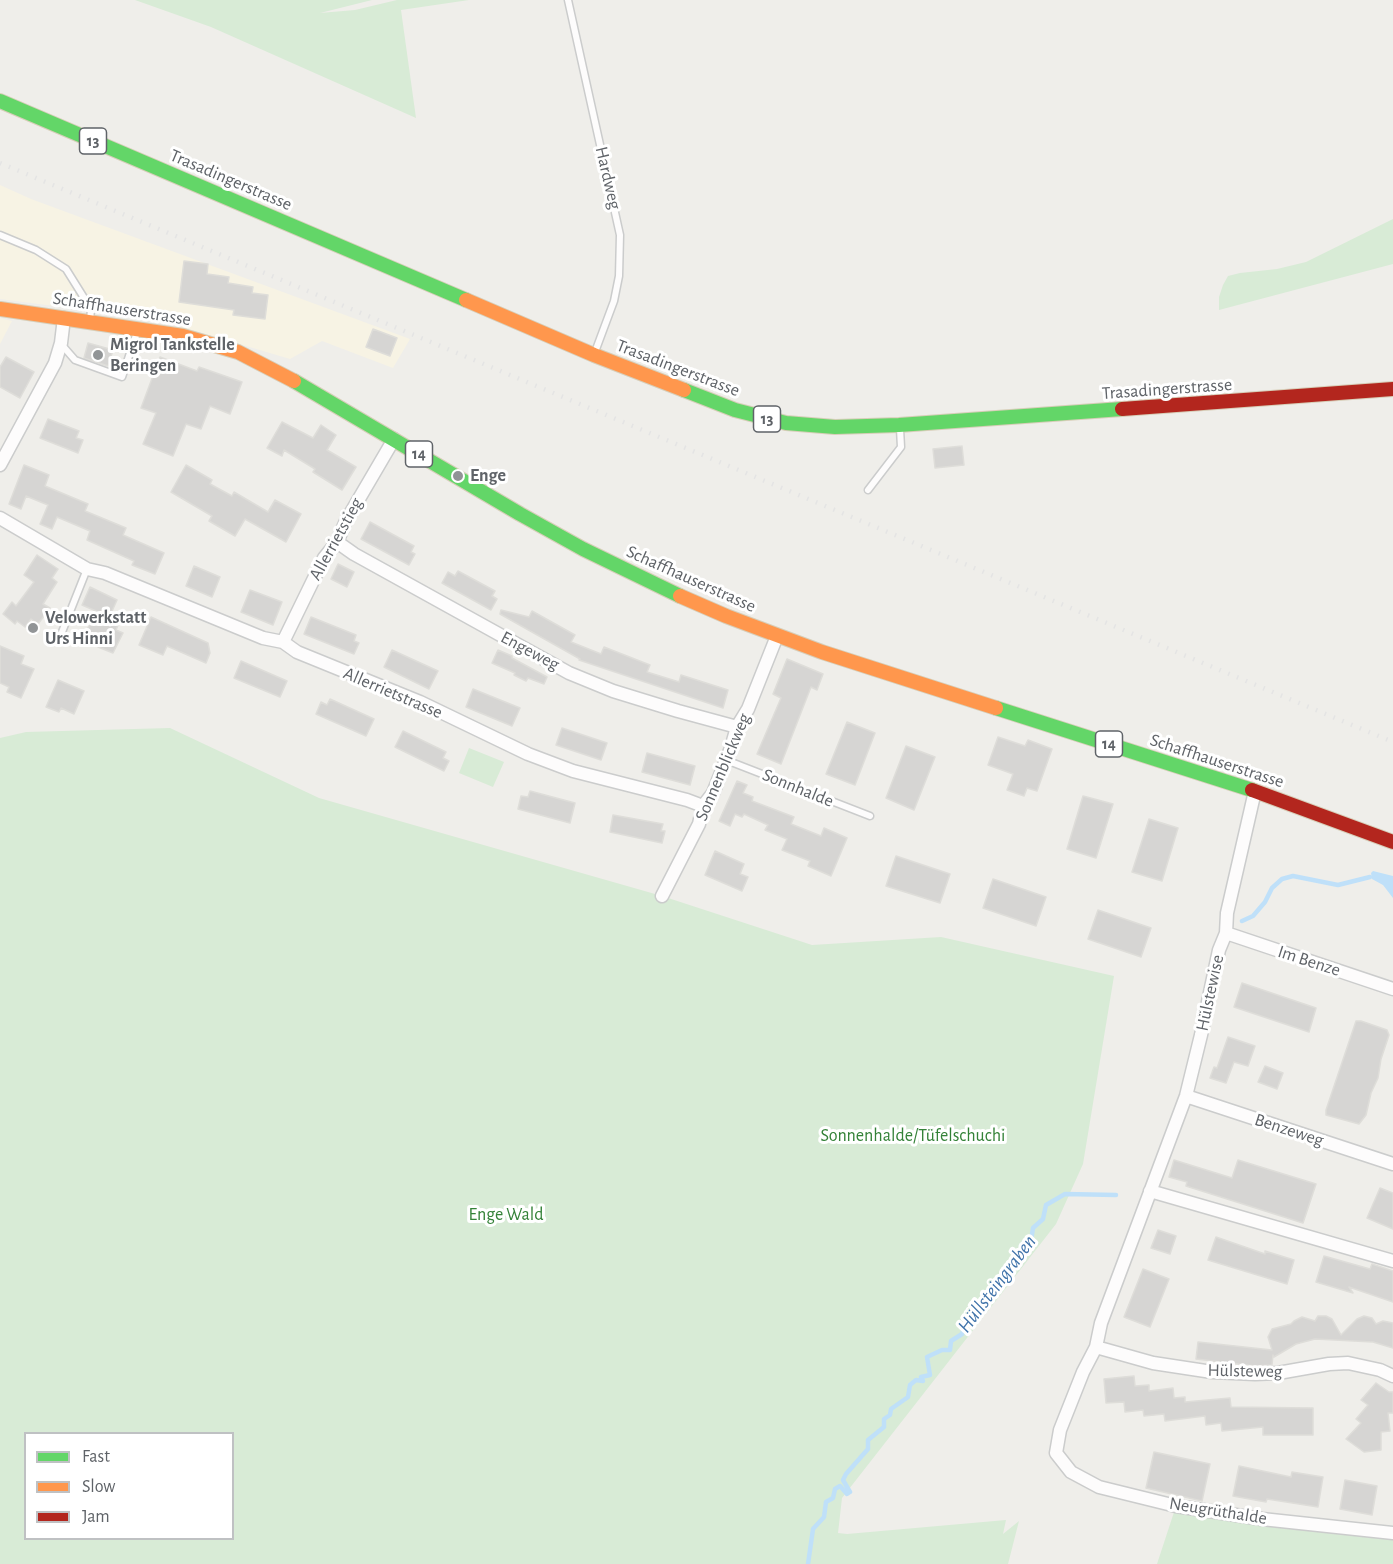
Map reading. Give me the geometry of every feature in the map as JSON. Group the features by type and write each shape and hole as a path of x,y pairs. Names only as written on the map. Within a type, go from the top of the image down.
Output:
{"main road":[{"name":"Trasadingerstrasse","path":"0,101 594,355 735,410 766,419 812,426 899,425 1393,389"},
{"name":"Schaffhauserstrasse","path":"0,309 183,336 238,352 270,367 583,549 649,582 726,616 777,636 1255,791 1393,842"}],"street":[{"path":"0,465 55,363 61,343 64,318"},
{"name":"Allerrietstieg","path":"283,642 324,558 338,542 346,521 394,439"},
{"name":"Allerrietstrasse","path":"0,518 87,569 105,573 264,638 283,642 297,652 420,702 528,754 573,771 703,806"},
{"name":"Engeweg","path":"338,542 354,554 569,673 613,691 737,727"},
{"name":"Sonnenblickweg","path":"662,896 699,824 703,806 713,793 737,727 748,708 777,636"},
{"name":"Hülstewise","path":"1056,1453 1060,1430 1083,1372 1096,1347 1101,1323 1186,1096 1219,950 1226,933 1227,913 1255,791"},
{"name":"Im Benze","path":"1226,933 1393,989"},
{"name":"Benzeweg","path":"1186,1096 1393,1164"},
{"path":"1150,1191 1393,1261"},
{"name":"Hülsteweg","path":"1096,1347 1153,1363 1212,1372 1278,1373 1329,1364 1348,1364 1380,1370 1393,1376"},
{"name":"Neugrüthalde","path":"1056,1453 1071,1472 1099,1486 1176,1506 1262,1519 1393,1533"}],"lane":[{"name":"Hardweg","path":"568,0 620,235 620,276 594,355"},
{"path":"0,235 36,250 66,269 91,309 90,321"},
{"path":"61,343 75,360 122,377 138,328"},
{"path":"868,490 901,447 899,425"},
{"path":"62,632 87,569"},
{"name":"Sonnhalde","path":"726,760 870,816"}],"shaded area":[{"path":"0,185 31,199 410,339 393,368 322,341 290,359 155,319 0,299"},
{"path":"0,318 12,321 0,344"}],"green space":[{"path":"135,0 372,0 320,13 355,10 397,0 469,0 401,10 416,118 211,27"},
{"path":"1393,219 1393,264 1219,310 1219,297 1228,276 1306,262"},
{"name":"Enge Wald","path":"170,728 319,798 662,896 812,945 941,937 1114,976 1083,1164 1056,1224 842,1498 838,1533 1006,1520 1003,1534 1019,1521 1008,1564 0,1564 0,738 26,732"},
{"path":"469,748 504,762 493,787 459,773"},
{"path":"1176,1506 1393,1533 1393,1564 1157,1564"}],"water":[{"path":"1373,871 1393,876 1393,898 1383,885 1372,879"}],"building":[{"path":"184,261 208,264 207,274 229,277 228,283 253,287 252,293 268,295 265,319 233,315 234,310 179,302"},
{"path":"373,329 397,338 390,356 366,347"},
{"name":"Migrol Tankstelle Beringen","path":"88,343 113,350 108,366 84,358"},
{"path":"6,357 34,372 20,398 0,387 0,367"},
{"path":"160,357 197,371 199,367 242,382 230,414 210,406 201,429 186,424 173,456 143,444 156,413 141,408"},
{"path":"48,419 79,431 76,438 83,440 78,453 40,438"},
{"path":"282,422 313,438 321,425 336,435 327,450 356,467 342,490 313,472 315,469 284,450 282,456 267,448"},
{"path":"962,446 964,465 935,468 933,449"},
{"path":"24,465 49,475 45,486 88,504 85,511 126,528 123,535 164,553 155,574 132,565 134,561 87,540 90,531 57,517 52,529 40,524 48,505 26,496 21,509 9,504"},
{"path":"186,465 212,480 210,484 232,496 234,492 268,512 275,500 301,514 286,542 245,519 235,536 209,521 212,516 171,492"},
{"path":"370,522 414,546 411,552 415,554 409,565 361,539"},
{"path":"37,555 58,569 52,578 57,582 43,604 50,608 38,624 31,619 25,627 17,621 15,624 3,614 12,602 16,606 34,582 24,575"},
{"path":"338,564 354,572 347,587 331,579"},
{"path":"194,566 220,577 212,597 186,586"},
{"path":"458,571 495,591 492,596 497,599 491,610 442,583 448,572 455,576"},
{"path":"90,587 117,600 109,618 119,623 116,630 123,633 113,653 98,647 101,641 85,634 96,611 82,605"},
{"path":"250,590 282,602 273,625 241,612"},
{"path":"501,610 529,617 532,611 575,635 571,642 601,654 604,647 650,665 647,672 679,682 681,675 728,690 723,708 579,660 500,614"},
{"path":"151,617 208,643 210,653 206,663 167,646 163,655 139,645"},
{"path":"311,617 356,635 354,641 359,643 354,654 304,634"},
{"path":"0,646 24,656 21,664 34,669 21,698 7,692 9,687 0,683"},
{"path":"392,650 438,671 429,689 384,667"},
{"path":"498,650 547,677 544,684 528,678 526,681 514,675 515,673 492,663"},
{"path":"787,659 823,674 817,690 811,687 781,764 757,754 781,698 773,694"},
{"path":"241,661 287,681 280,697 234,678"},
{"path":"58,680 84,691 74,714 61,708 59,712 46,707"},
{"path":"473,689 520,708 512,726 466,707"},
{"path":"330,699 374,719 366,736 316,714 321,702 327,705"},
{"path":"847,722 875,733 855,785 826,774"},
{"path":"562,728 607,743 601,760 556,745"},
{"path":"403,731 446,752 443,758 449,761 444,771 395,747"},
{"path":"998,737 1025,746 1028,740 1052,749 1037,791 1027,788 1024,796 1007,790 1013,774 988,765"},
{"path":"906,746 935,757 914,810 886,798"},
{"path":"647,753 695,766 690,785 642,772"},
{"path":"737,781 747,785 743,793 753,797 752,801 794,817 791,824 821,836 824,828 847,838 831,876 808,866 810,861 782,850 787,839 765,830 768,825 744,814 742,817 735,814 730,826 719,821"},
{"path":"530,791 575,803 570,823 518,809 521,796 528,797"},
{"path":"1083,796 1113,804 1096,858 1067,849"},
{"path":"613,815 663,824 661,831 665,831 662,843 610,832"},
{"path":"1149,819 1178,828 1162,881 1132,872"},
{"path":"715,851 744,864 740,874 748,877 742,891 705,875"},
{"path":"896,856 950,874 940,903 886,886"},
{"path":"993,879 1046,897 1036,926 983,908"},
{"path":"1098,910 1151,928 1141,957 1088,939"},
{"path":"1242,983 1316,1008 1309,1032 1234,1007"},
{"path":"1356,1021 1387,1030 1389,1035 1366,1115 1359,1124 1326,1115"},
{"path":"1228,1037 1255,1046 1248,1066 1234,1062 1226,1083 1210,1078 1214,1067 1217,1068"},
{"path":"1265,1066 1283,1073 1277,1089 1258,1082"},
{"path":"1174,1160 1232,1178 1238,1160 1316,1184 1303,1223 1186,1186 1187,1182 1169,1177"},
{"path":"1380,1188 1393,1193 1393,1229 1367,1218"},
{"path":"1158,1230 1176,1236 1170,1254 1151,1248"},
{"path":"1216,1237 1265,1254 1265,1251 1294,1260 1287,1284 1208,1260"},
{"path":"1324,1256 1370,1269 1372,1264 1393,1271 1393,1302 1349,1287 1353,1293 1316,1282"},
{"path":"1143,1269 1169,1279 1150,1327 1124,1317"},
{"path":"1318,1316 1332,1319 1341,1335 1357,1319 1364,1316 1372,1318 1376,1324 1383,1321 1393,1323 1393,1348 1373,1342 1315,1339 1296,1344 1274,1357 1273,1355 1272,1365 1255,1366 1196,1359 1198,1342 1272,1350 1268,1337 1272,1329 1291,1324 1302,1317 1315,1321"},
{"path":"1134,1376 1135,1386 1149,1385 1149,1391 1173,1388 1174,1398 1185,1397 1185,1402 1230,1398 1231,1407 1313,1408 1313,1435 1263,1435 1263,1427 1222,1431 1221,1423 1206,1425 1205,1416 1165,1421 1164,1414 1144,1416 1143,1410 1125,1412 1124,1402 1106,1403 1104,1379"},
{"path":"1376,1383 1389,1392 1393,1392 1393,1413 1388,1413 1390,1431 1381,1432 1381,1450 1364,1452 1346,1439 1361,1423 1356,1419 1368,1405 1361,1400"},
{"path":"1154,1452 1210,1464 1202,1501 1146,1488"},
{"path":"1239,1466 1291,1477 1292,1472 1323,1477 1318,1507 1233,1496"},
{"path":"1345,1480 1377,1486 1372,1515 1340,1509"}],"waterway":[{"name":"Hüllsteingraben","path":"1242,921 1253,916 1265,902 1272,888 1282,879 1293,876 1338,885 1370,877"},
{"name":"Hüllsteingraben","path":"808,1564 813,1529 824,1517 826,1502 833,1498 835,1489 840,1486 847,1494 850,1492 843,1480 868,1449 868,1440 884,1427 884,1419 890,1415 891,1409 908,1397 910,1385 916,1380 923,1381 921,1377 930,1375 927,1357 942,1350 950,1350 951,1341 962,1334 965,1324 974,1318 973,1311 988,1302 996,1281 1012,1270 1015,1255 1020,1255 1024,1251 1021,1246 1025,1241 1031,1241 1033,1228 1043,1219 1046,1205 1065,1194 1116,1195"}],"railway":[{"path":"0,163 1393,742"}],"traffic: fast":[{"path":"0,101 466,300"},
{"path":"294,381 520,514 583,549 680,596"},
{"path":"684,390 735,410 786,423 835,427 899,425 1122,409"},
{"path":"996,708 1252,790"}],"traffic: slow":[{"path":"466,300 594,355 684,390"},
{"path":"0,309 183,336 238,352 294,381"},
{"path":"680,596 822,652 996,708"}],"traffic: jam":[{"path":"1122,409 1393,389"},
{"path":"1252,790 1393,842"}],"place":[{"name":"Migrol Tankstelle Beringen","path":"98,355"},
{"name":"Enge","path":"458,476"},
{"name":"Velowerkstatt Urs Hinni","path":"33,628"}],"park label":[{"name":"Sonnenhalde/Tüfelschuchi","path":"913,1136"}]}
